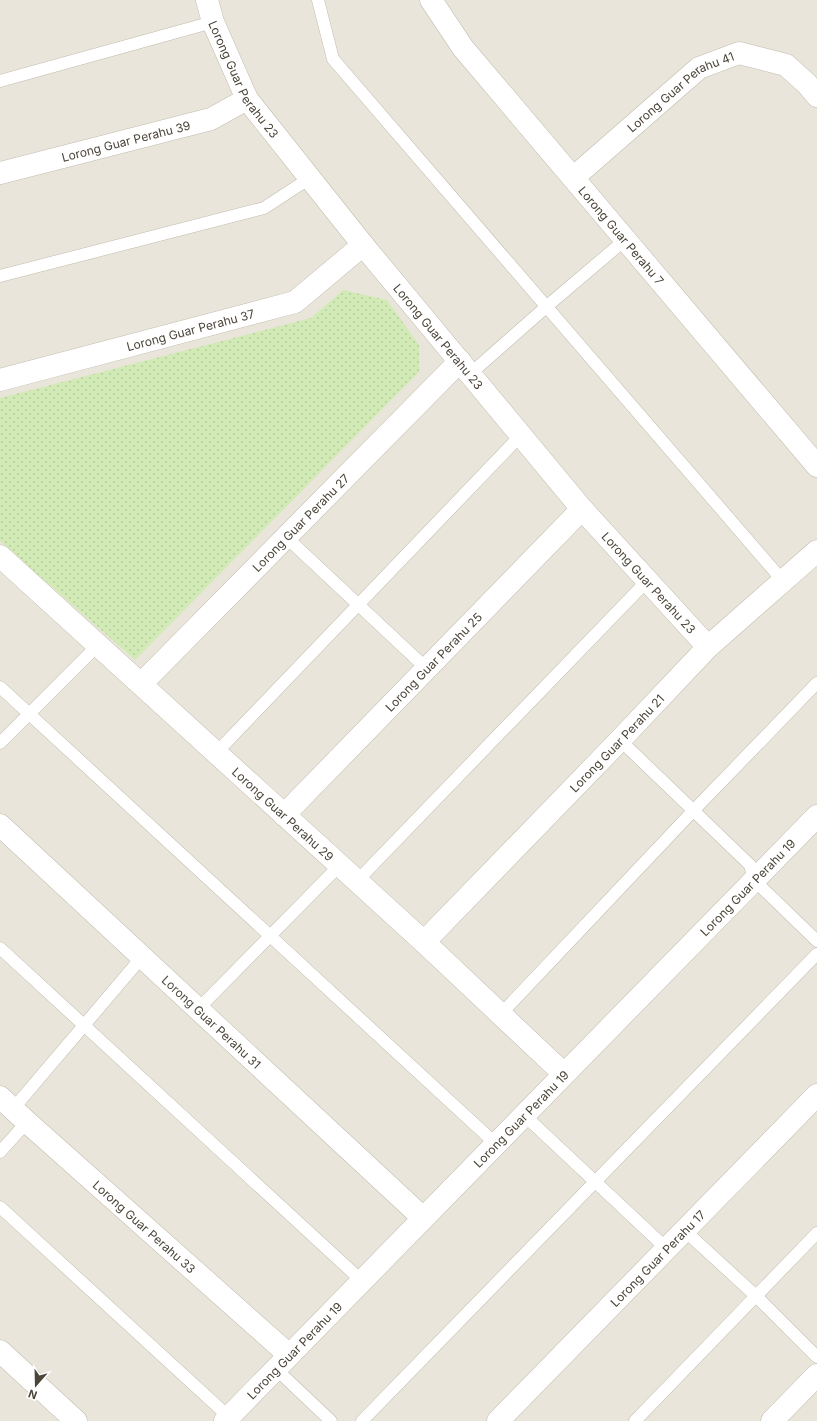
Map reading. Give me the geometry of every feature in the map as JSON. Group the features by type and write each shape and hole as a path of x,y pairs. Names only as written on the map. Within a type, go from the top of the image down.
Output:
{"street":[{"name":"Lorong Guar Perahu 23","path":"207,0 213,22 247,99 363,245 582,509 708,648"},
{"name":"Lorong Guar Perahu 7","path":"431,0 463,48 817,466"},
{"name":"Lorong Guar Perahu 41","path":"573,178 699,68 739,53 786,65 807,84 817,96"},
{"name":"Lorong Guar Perahu 39","path":"0,173 211,119 247,99"},
{"name":"Lorong Guar Perahu 37","path":"0,380 295,302 363,245"},
{"name":"Lorong Guar Perahu 27","path":"141,684 286,537 465,368"},
{"name":"Lorong Guar Perahu 25","path":"284,815 582,509"},
{"name":"Lorong Guar Perahu 21","path":"424,942 708,648 817,551"},
{"name":"Lorong Guar Perahu 29","path":"0,556 424,942 564,1074"},
{"name":"Lorong Guar Perahu 19","path":"227,1419 817,816"},
{"name":"Lorong Guar Perahu 31","path":"0,825 423,1218"},
{"name":"Lorong Guar Perahu 17","path":"498,1421 817,1095"},
{"name":"Lorong Guar Perahu 33","path":"13,1110 282,1362"},
{"path":"0,1351 76,1421"},
{"path":"772,1421 817,1375"}],"lane":[{"path":"318,0 333,59 783,581"},
{"path":"0,81 213,22"},
{"path":"0,276 264,208 310,178"},
{"path":"465,368 546,307 626,239"},
{"path":"216,753 521,435"},
{"path":"286,537 427,669"},
{"path":"357,881 647,581"},
{"path":"0,743 98,645"},
{"path":"500,1014 817,683"},
{"path":"0,687 496,1144"},
{"path":"620,740 750,865 754,880 817,941"},
{"path":"198,1009 340,865"},
{"path":"0,948 362,1281"},
{"path":"362,1421 817,954"},
{"path":"0,1152 13,1110 142,957"},
{"path":"524,1115 667,1249"},
{"path":"0,1207 227,1419"},
{"path":"684,1230 756,1296 817,1357"},
{"path":"635,1421 817,1234"},
{"path":"282,1362 331,1421"}],"shaded area":[{"path":"0,0 817,0 817,1421 0,1421"}],"green space":[{"path":"343,290 387,300 419,345 419,372 135,660 0,541 0,398 311,318"}]}
